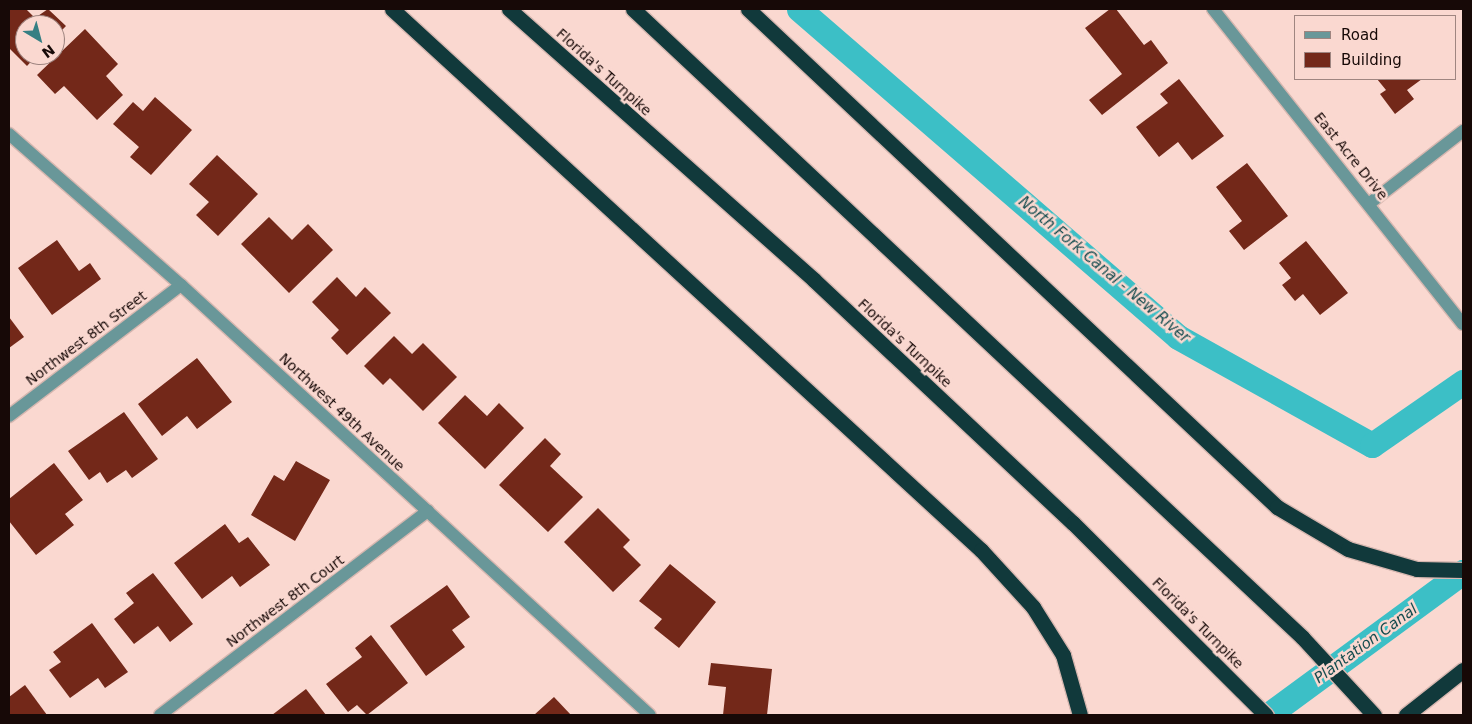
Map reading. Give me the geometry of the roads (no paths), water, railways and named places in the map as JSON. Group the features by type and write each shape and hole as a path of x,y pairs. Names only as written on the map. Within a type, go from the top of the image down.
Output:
{"highway":[{"path":"392,9 981,550 1033,607 1063,655 1080,715"},
{"name":"Florida's Turnpike","path":"508,9 814,280 1073,522 1266,715"},
{"path":"633,9 1302,637 1371,711"},
{"path":"748,9 1277,507 1348,548 1417,569 1463,570"},
{"path":"1406,715 1463,670"}],"street":[{"name":"East Acre Drive","path":"1213,9 1370,203 1463,324"},
{"path":"1370,203 1463,131"},
{"name":"Northwest 49th Avenue","path":"9,134 181,285 650,715"},
{"name":"Northwest 8th Street","path":"9,416 181,285"},
{"name":"Northwest 8th Court","path":"160,715 428,511"}],"waterway":[{"name":"North Fork Canal - New River","path":"799,9 1178,337 1372,445 1463,382"},
{"name":"Plantation Canal","path":"1268,715 1463,572"}]}
